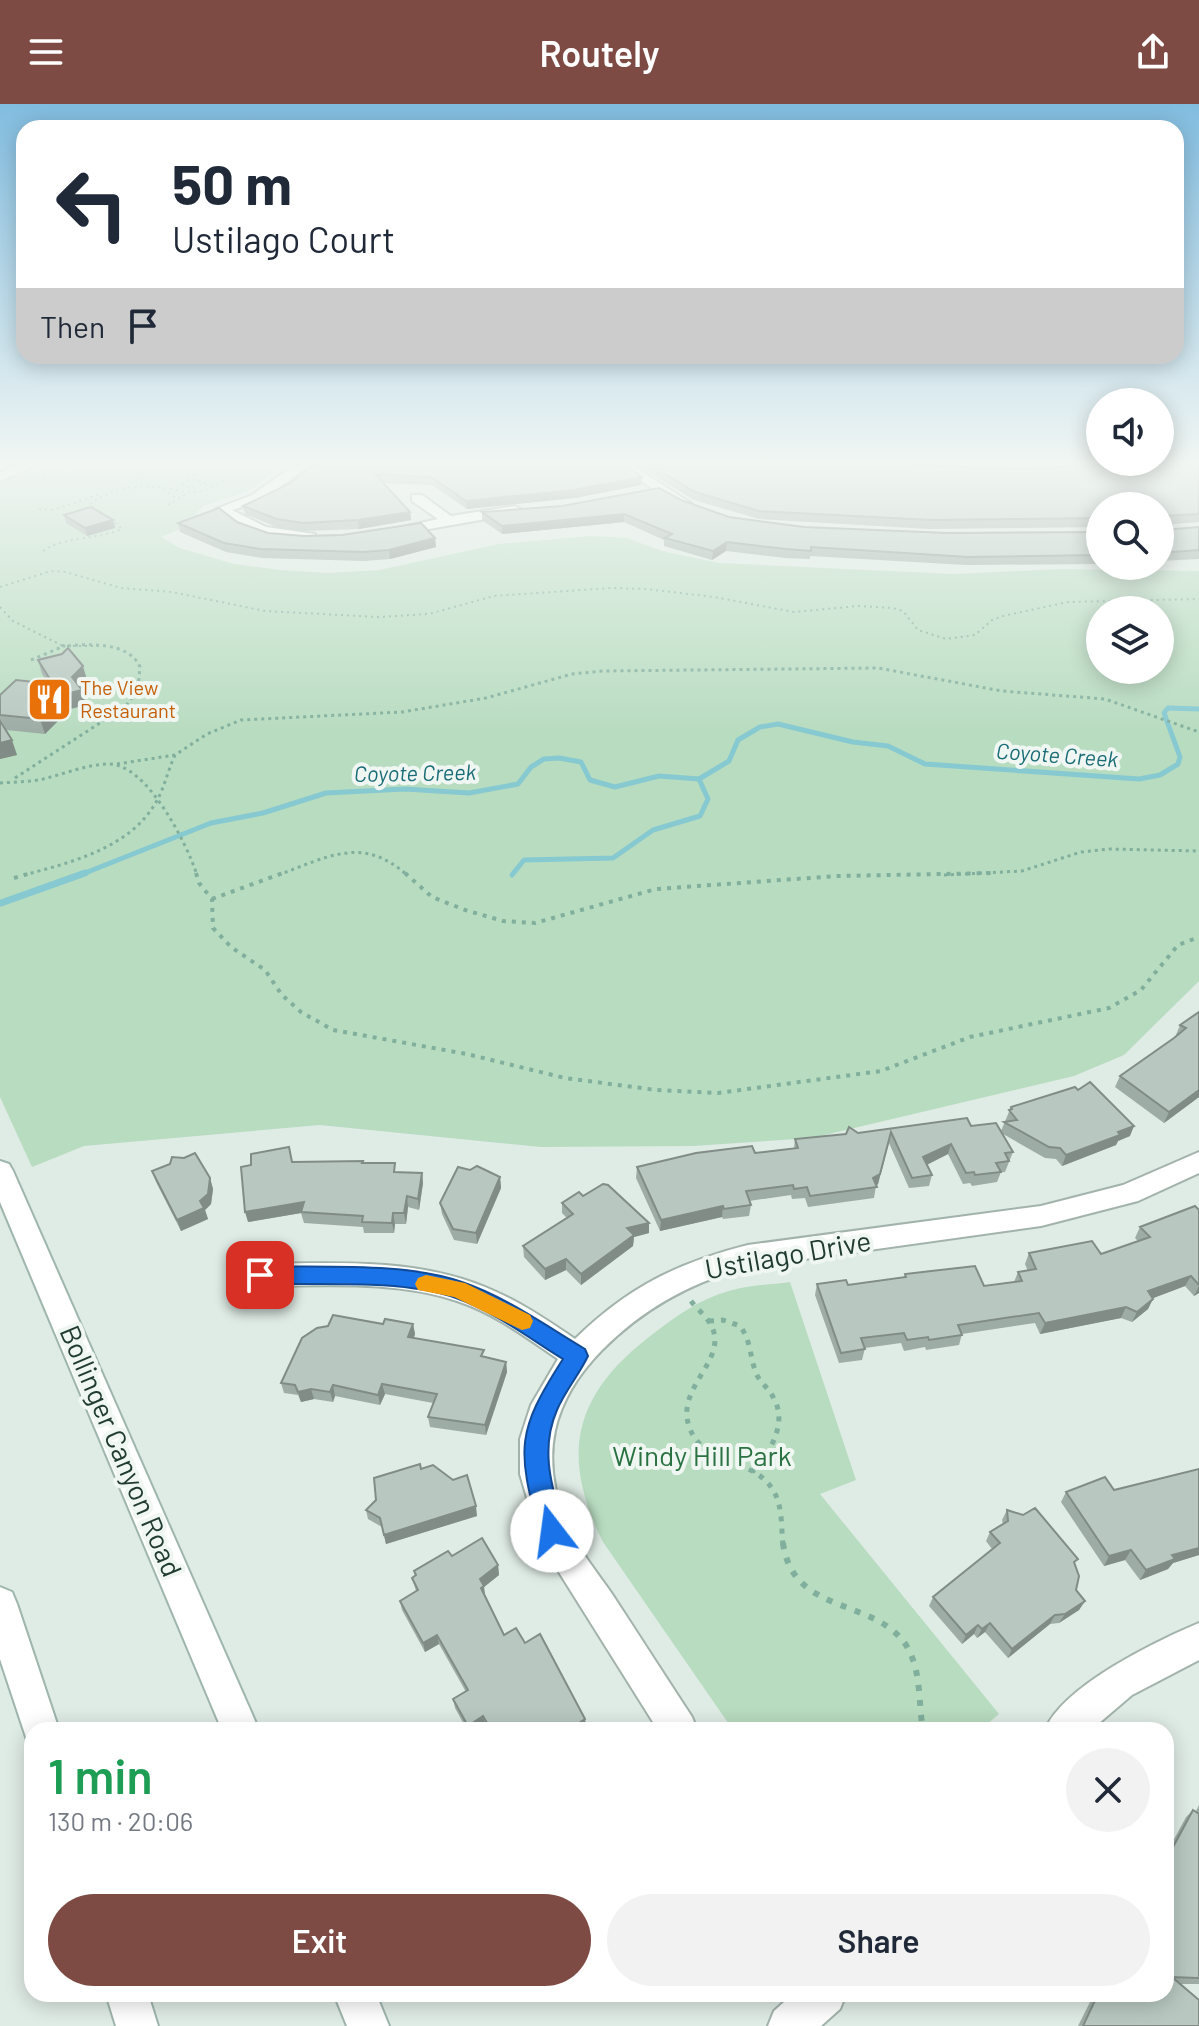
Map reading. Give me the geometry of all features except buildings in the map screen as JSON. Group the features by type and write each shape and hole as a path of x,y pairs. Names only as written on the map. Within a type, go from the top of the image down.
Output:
{"street":[{"name":"Ustilago Drive","path":"674,1722 552,1531 536,1474 536,1439 546,1405 577,1356 612,1321 674,1280 705,1267 748,1256 1041,1216 1129,1194 1199,1162"},
{"name":"Bollinger Canyon Road","path":"0,1171 238,1722"},
{"path":"260,1275 393,1279 457,1289 500,1308 577,1356"},
{"path":"0,1604 38,1722"},
{"path":"1072,1722 1119,1682 1198,1644"},
{"path":"130,2002 137,2026"},
{"path":"358,2002 368,2026"},
{"path":"789,2026 816,2002"}],"path":[{"path":"0,587 51,571 66,572 121,588 172,592 265,611 378,617 429,614 494,596 611,588 646,589 676,591 794,612 858,606 893,608 903,611 918,630 946,639 975,635 992,620 1003,616 1068,602 1199,599"},
{"path":"0,607 13,621 64,646"},
{"path":"12,780 116,713 133,698 141,682 139,662 127,652 96,645 64,646 31,660"},
{"path":"0,783 38,780 175,755 207,734 241,720 402,712 486,698 572,674 603,671 878,668 1002,691 1105,699 1199,732"},
{"path":"14,878 96,852 121,837 149,814 156,804 165,774 175,755"},
{"path":"114,765 146,784 189,851 199,883 212,899 213,928 231,947 265,970 282,995 301,1012 333,1030 467,1054 565,1078 656,1090 718,1093 881,1071 970,1037 1109,1008 1141,990 1178,945 1199,937"},
{"path":"212,899 353,851 374,853 391,861 432,897 503,921 535,923 656,889 837,876 976,875 1022,871 1081,852 1110,849 1199,851"},
{"path":"674,1280 709,1321 716,1343 714,1354 689,1391 687,1418 691,1431 710,1454 752,1472 766,1481 776,1493 781,1508 780,1538 784,1558 804,1587 838,1606 886,1625 907,1648 914,1663 922,1722"},
{"path":"709,1321 725,1319 743,1327 749,1336 755,1372 774,1396 777,1405 773,1446 766,1459 752,1472"}],"green space":[{"path":"0,555 203,555 234,564 328,573 379,570 450,555 680,555 719,563 953,574 1086,569 1086,580 1174,580 1174,571 1199,571 1199,981 1124,1055 1074,1076 812,1138 693,1146 541,1147 320,1125 84,1146 32,1167 0,1097"},
{"name":"Windy Hill Park","path":"790,1282 856,1480 820,1494 999,1714 990,1722 727,1722 603,1542 581,1482 581,1429 590,1405 623,1359 667,1323 707,1299 744,1287"}],"waterway":[{"name":"Coyote Creek","path":"699,779 729,761 738,740 760,727 778,724 853,742 888,746 925,764 1139,779 1160,775 1178,764 1180,757 1164,713 1168,708 1199,709"},
{"name":"Coyote Creek","path":"80,875 211,823 263,813 326,793 405,789 469,793 518,784 531,767 544,759 581,762 590,780 615,787 659,776 699,779"},
{"path":"512,875 524,860 613,858 653,830 700,816 708,799 699,779"},
{"name":"Coyote Creek","path":"1,903 85,873"}],"slow traffic":[{"path":"426,1284 457,1289 522,1321"}],"place":[{"name":"The View Restaurant","path":"49,700"}],"route":[{"path":"260,1275 342,1275 457,1289 500,1308 577,1356 546,1405 536,1439 536,1474 552,1531"}]}
